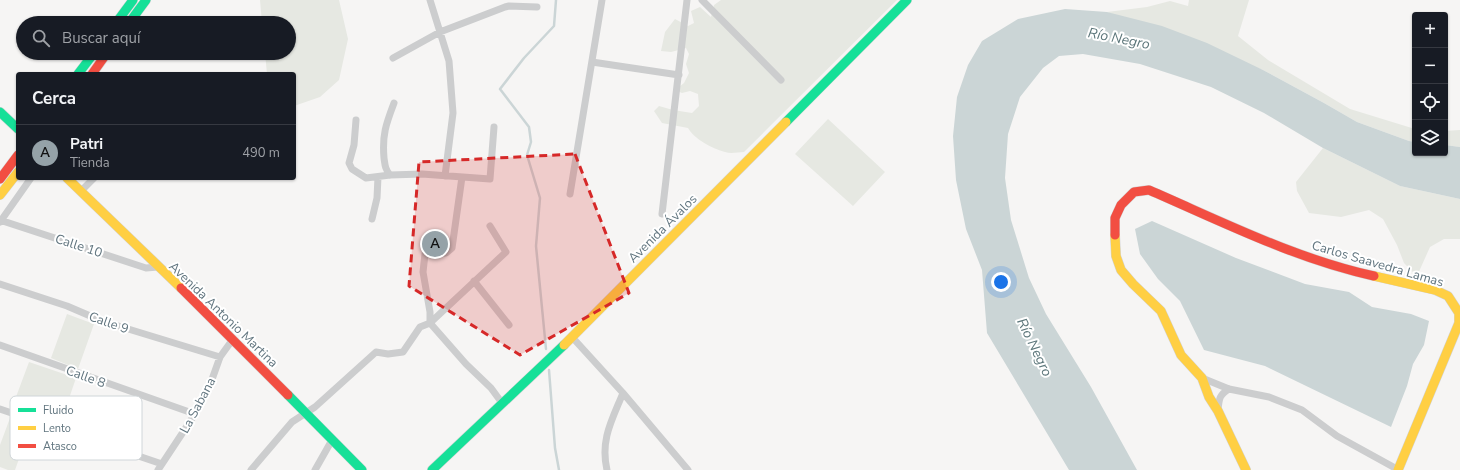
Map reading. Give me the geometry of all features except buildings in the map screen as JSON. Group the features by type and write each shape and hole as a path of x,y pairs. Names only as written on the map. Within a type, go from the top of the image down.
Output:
{"street":[{"path":"121,16 133,0"},
{"path":"134,16 146,0"},
{"path":"430,0 449,61 453,113 445,176"},
{"path":"570,194 602,0"},
{"path":"662,214 688,0"},
{"path":"702,0 781,80"},
{"name":"Avenida Ávalos","path":"432,470 572,337 907,0"},
{"path":"393,58 440,32 510,6 537,7"},
{"path":"80,72 89,60"},
{"path":"93,72 102,60"},
{"path":"592,62 679,75"},
{"path":"390,175 385,170 383,142 387,122 394,103"},
{"path":"0,112 16,127"},
{"path":"356,120 354,145 349,163 352,169 366,178 390,175 422,174 490,179 494,127"},
{"path":"0,179 16,158"},
{"path":"0,195 16,175"},
{"path":"372,219 377,198 378,177"},
{"path":"462,177 452,248 446,253 425,254 423,272 430,312 430,323 466,364 491,388 502,403"},
{"path":"0,221 30,180"},
{"name":"Avenida Antonio Martina","path":"69,180 233,339 362,470"},
{"path":"81,191 92,180"},
{"name":"Carlos Saavedra Lamas","path":"1202,378 1181,355 1161,311 1133,284 1122,270 1116,256 1115,218 1120,205 1134,192 1149,190 1274,245 1346,270 1435,290 1448,296 1459,313 1459,324 1434,387 1398,470"},
{"name":"Calle 10","path":"0,221 146,268 158,267"},
{"path":"251,470 292,422 315,407 376,352 388,354 403,352 420,327 430,323 506,252 490,226"},
{"path":"474,281 509,325"},
{"name":"Calle 9","path":"0,284 67,306 102,322 220,357"},
{"path":"572,337 623,392 688,470"},
{"name":"La Sabana","path":"161,468 195,414 210,385 220,357 233,339"},
{"name":"Calle 8","path":"0,345 195,414"},
{"path":"1202,378 1229,389 1269,398 1302,410 1337,436 1398,470"},
{"path":"1202,378 1209,397 1218,411 1246,470"},
{"path":"1218,411 1222,393 1229,389"},
{"path":"607,470 604,457 606,434 623,392"},
{"path":"0,409 10,413"},
{"path":"315,470 332,440"},
{"path":"139,460 161,468"}],"highlighted area":[{"path":"575,154 629,293 520,355 409,286 419,162"}],"shaded area":[{"path":"260,0 339,0 348,39 339,80 320,97 296,105 296,72 267,72 266,60 296,60 296,16 261,16"},
{"path":"721,0 897,0 744,152 727,153 704,143 688,128 662,123 654,111 659,106 692,113 699,106 698,94 690,91 682,93 675,90 684,83 689,73 686,64 689,54 686,48 671,52 661,51 665,32 675,19 688,26 694,23 691,11 700,7 711,17 714,5"},
{"path":"1189,0 1249,0 1238,36 1268,60 1350,109 1412,128 1412,142 1357,122 1263,70 1107,12 1147,7 1170,1 1188,6"},
{"path":"828,119 885,172 853,206 795,154"},
{"path":"1460,130 1460,147 1448,145 1448,131"},
{"path":"1323,148 1400,186 1460,199 1460,239 1444,239 1430,247 1417,276 1404,263 1397,245 1383,219 1369,210 1341,217 1309,213 1297,191 1296,182"},
{"path":"67,314 94,324 78,369 51,358"},
{"path":"29,362 76,378 70,396 16,396"},
{"path":"10,418 10,460 19,460 15,470 8,470 0,467 0,445"}],"water":[{"name":"Río Negro","path":"1065,9 1107,12 1162,26 1207,43 1263,70 1357,122 1412,142 1412,156 1448,156 1448,145 1460,147 1460,199 1400,186 1323,148 1264,113 1211,87 1140,64 1083,54 1059,56 1043,68 1020,97 1008,134 1005,178 1011,220 1029,278 1046,314 1091,387 1137,470 1069,470 987,333 982,270 966,229 956,180 953,136 957,97 968,65 982,41 1018,19"},
{"path":"1152,221 1236,258 1305,284 1349,292 1372,307 1411,314 1429,321 1424,345 1413,364 1407,386 1391,427 1265,366 1204,350 1180,301 1158,279 1140,254 1135,229"}],"waterway":[{"path":"546,349 536,246 540,198 527,155 531,142 529,127 500,89 524,58 554,26 556,0"},
{"path":"549,370 555,448 559,470"}],"traffic: fast":[{"path":"121,16 133,0"},
{"path":"134,16 146,0"},
{"path":"786,122 907,0"},
{"path":"80,72 89,60"},
{"path":"0,112 16,127"},
{"path":"432,470 564,345"},
{"path":"288,395 362,470"}],"traffic: slow":[{"path":"564,345 786,122"},
{"path":"0,195 16,175"},
{"path":"69,180 181,288"},
{"path":"1115,235 1116,256 1121,270 1161,311 1181,355 1202,378 1209,397 1218,411 1246,470"},
{"path":"1374,276 1435,290 1448,296 1459,313 1459,323 1398,470"}],"traffic: jam":[{"path":"93,72 102,60"},
{"path":"0,179 16,158"},
{"path":"1115,235 1115,218 1121,205 1134,192 1149,190 1288,250 1345,269 1374,276"},
{"path":"181,288 288,395"}],"place":[{"name":"Patri","path":"435,244"}]}
